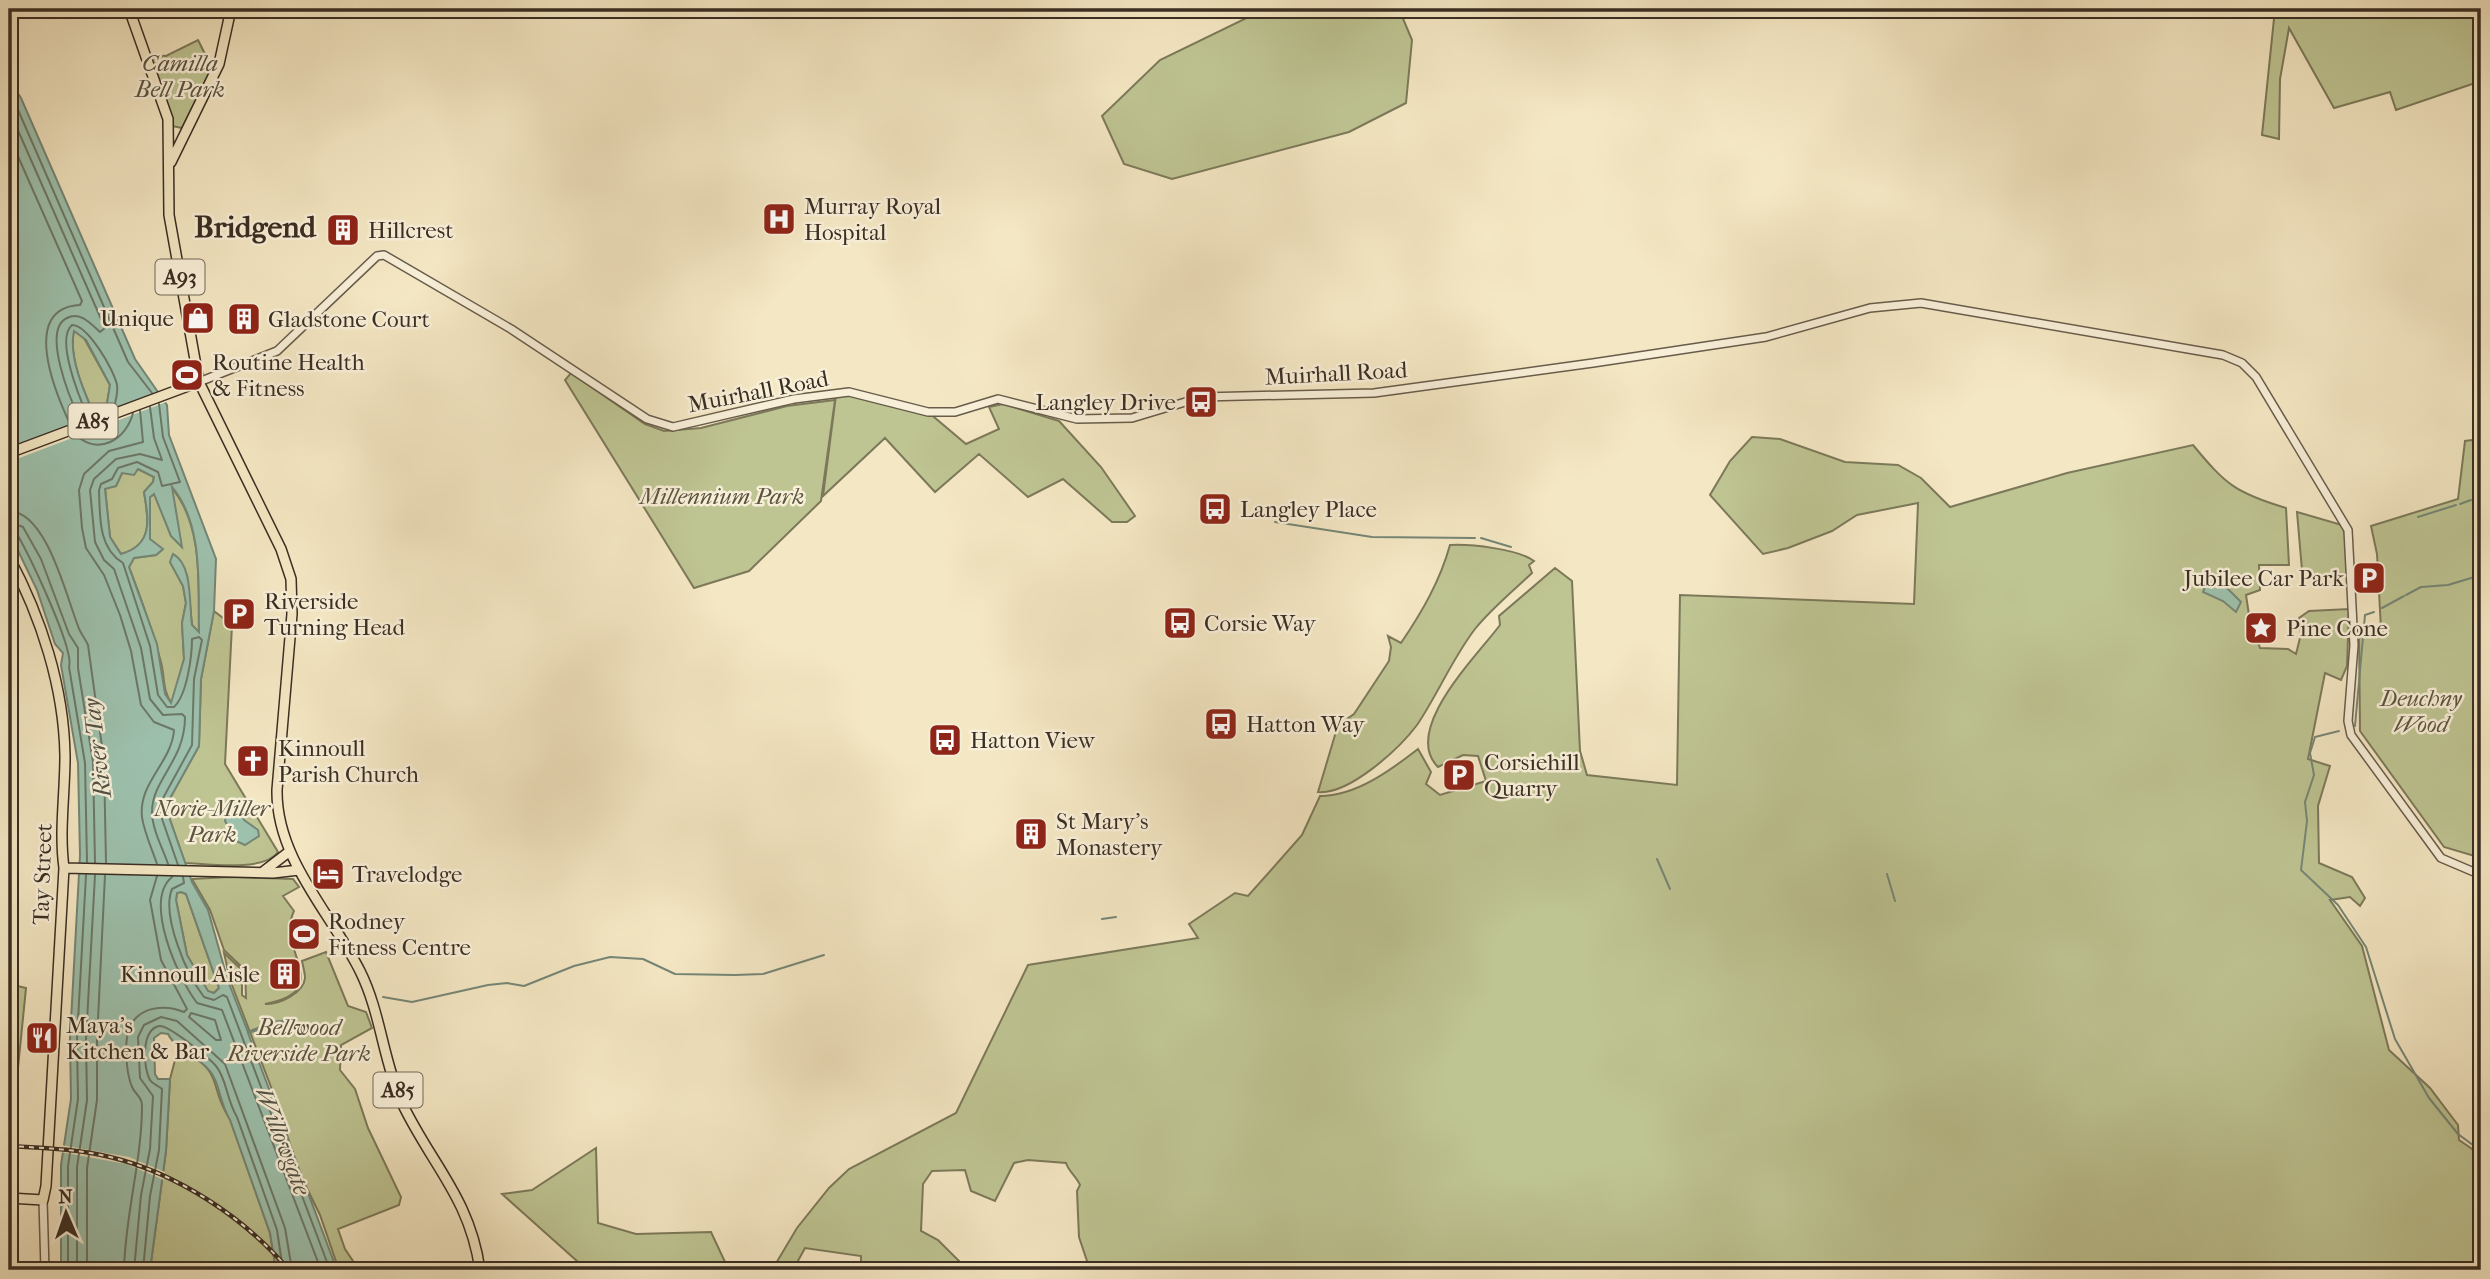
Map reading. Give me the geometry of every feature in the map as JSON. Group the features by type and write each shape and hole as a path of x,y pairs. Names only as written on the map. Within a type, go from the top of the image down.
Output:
{"main road":[{"name":"A93","path":"129,9 168,119 169,215 199,383"},
{"path":"170,163 219,64 231,9"},
{"name":"A85","path":"9,453 199,383 281,549 291,579 292,614 277,803 290,850 299,870 362,974 401,1101 464,1209 480,1270"},
{"name":"Tay Street","path":"9,557 36,614 57,688 65,755 61,849 69,868 44,1200"},
{"path":"264,871 290,850"},
{"path":"69,868 299,870"},
{"path":"9,1198 44,1200"}],"street":[{"name":"Muirhall Road","path":"199,383 277,351 372,258 384,256 511,329 647,419 673,427 794,399 849,392 928,412 955,412 998,399 1077,419 1101,421 1132,418 1202,397 1341,396 1429,387 1766,337 1870,308 1921,303 2234,359 2247,366 2272,401 2348,530 2354,645 2347,721 2351,735 2441,858 2481,875"},
{"path":"44,1200 45,1270"}],"green space":[{"path":"1265,9 1399,9 1412,40 1406,103 1349,132 1172,179 1124,164 1102,116 1160,60"},
{"path":"2275,9 2481,9 2481,81 2396,110 2390,92 2334,108 2289,28 2280,79 2279,139 2262,135"},
{"name":"Camilla Bell Park","path":"198,40 212,68 182,128 172,126 148,55 166,56"},
{"path":"74,330 84,338 110,385 105,416 96,419 75,364"},
{"name":"Millennium Park","path":"571,373 645,424 664,431 701,428 787,406 835,400 821,501 749,571 694,588 565,380"},
{"path":"849,392 928,412 966,444 999,429 989,407 1003,404 1059,421 1101,467 1135,516 1127,522 1112,522 1063,479 1028,497 979,454 935,492 885,438 823,496 836,395"},
{"path":"1752,437 1780,439 1845,462 1898,465 1921,478 1950,507 2067,473 2193,445 2214,470 2233,486 2286,508 2289,565 2259,565 2260,590 2246,595 2249,615 2260,648 2288,649 2296,654 2301,634 2299,618 2309,611 2349,609 2347,666 2341,680 2325,673 2308,759 2330,766 2318,806 2319,863 2352,877 2365,898 2360,906 2350,897 2330,900 2362,946 2389,1050 2430,1088 2458,1125 2459,1140 2481,1155 2481,1270 1090,1270 1079,1237 1077,1191 1080,1185 1066,1163 1028,1160 1014,1163 995,1201 971,1191 965,1170 932,1171 923,1184 921,1231 938,1240 968,1270 861,1270 861,1256 805,1248 793,1270 772,1270 797,1228 829,1188 849,1169 956,1113 1028,965 1198,938 1189,924 1235,893 1248,896 1302,835 1320,796 1360,787 1418,749 1431,772 1426,784 1440,795 1486,781 1478,756 1463,755 1438,767 1429,752 1429,734 1435,714 1446,694 1500,625 1499,616 1555,568 1572,581 1580,751 1587,775 1677,785 1680,595 1914,604 1918,503 1857,515 1832,531 1788,548 1763,554 1710,495 1730,461"},
{"name":"Deuchny Wood","path":"2472,440 2481,445 2481,858 2444,847 2360,731 2359,626 2381,629 2377,554 2371,526 2458,499 2465,441"},
{"path":"138,469 154,477 144,492 146,530 139,545 121,554 110,537 105,488 116,486 122,473"},
{"path":"171,487 182,502 194,538 199,596 199,633 192,625 187,575 170,562 183,586 186,603 182,623 184,659 172,704 165,689 154,638 129,567 134,558 156,555 162,550 150,539 150,497 155,494 171,536 181,546"},
{"path":"2297,512 2342,525 2347,542 2347,575 2314,578 2311,573 2302,570"},
{"path":"1450,545 1482,546 1517,553 1534,561 1529,565 1532,573 1475,629 1417,725 1398,746 1358,778 1330,791 1318,792 1338,725 1354,714 1389,661 1391,647 1388,636 1401,643 1416,620 1436,584"},
{"name":"Norie-Miller Park","path":"214,611 232,625 225,764 278,852 271,858 248,865 185,863 168,814 169,800 199,746 201,679"},
{"name":"Bellwood Riverside Park","path":"192,879 293,879 299,887 283,896 294,911 290,926 301,979 297,989 286,998 265,1004 284,1000 296,993 305,978 302,961 326,952 348,1006 366,1012 372,1028 341,1045 340,1070 355,1089 368,1128 401,1197 399,1205 338,1229 345,1249 359,1270 339,1270 320,1215 300,1174 271,1087 230,980 224,953 242,970 242,995 246,998 245,970 224,950 210,910"},
{"path":"177,893 186,894 219,988 214,993 208,992 187,955 176,900"},
{"path":"9,984 26,988 14,1108 9,1108"},
{"path":"184,1050 211,1074 223,1108 230,1119 270,1233 276,1270 150,1270 166,1151 170,1079 175,1060"},
{"path":"596,1148 598,1223 636,1234 711,1232 725,1262 754,1270 587,1270 502,1194 532,1190"}],"water":[{"path":"9,80 21,98 135,359 167,405 169,435 216,559 214,611 201,679 199,746 169,800 168,814 192,882 208,910 228,981 248,1032 272,1022 289,1020 248,1033 337,1270 276,1270 270,1233 213,1075 168,1034 161,1033 154,1038 155,1074 158,1079 170,1079 166,1151 150,1270 61,1270 61,1165 71,1099 70,1039 80,855 78,763 61,665 63,653 55,644 37,590 9,532","holes":["74,331 86,340 110,385 105,416 96,419 75,364","138,469 154,477 144,492 146,530 139,544 121,554 110,537 105,489 116,486 122,473 134,475","172,487 190,519 194,537 199,632 192,625 189,586 184,566 173,554 170,562 183,586 186,603 182,623 184,659 171,703 165,694 157,644 129,567 134,558 156,555 163,549 150,539 150,497 154,494 171,536 182,547","177,893 186,894 219,988 214,993 208,991 187,955 176,900"]},
{"path":"2207,582 2221,582 2241,602 2236,612 2223,601 2203,592"},
{"path":"239,802 244,820 258,830 259,836 245,845 236,841 225,821 228,803"}],"pier":[{"path":"164,392 169,401 9,462 9,450"},
{"path":"61,1145 129,1157 165,1172 164,1180 126,1164 60,1152"}],"waterway":[{"path":"2460,504 2471,500"},
{"path":"2418,517 2456,505"},
{"path":"1275,522 1372,537 1475,538"},
{"path":"1481,538 1511,547"},
{"path":"2406,595 2421,587 2448,585 2481,575"},
{"path":"2382,608 2404,596"},
{"path":"2355,726 2365,615 2374,612"},
{"path":"2339,731 2315,737 2310,753 2314,775 2305,802 2307,821 2301,870 2338,905 2366,947 2395,1039 2429,1098 2458,1134 2481,1151"},
{"path":"1657,859 1670,889"},
{"path":"1887,874 1895,901"},
{"path":"1102,919 1116,917"},
{"path":"383,997 412,1002 488,985 507,983 524,986 574,966 610,957 643,959 675,974 735,975 763,974 824,955"}],"railway":[{"path":"9,1146 98,1154 160,1174 231,1216 289,1270"}],"place":[{"name":"Murray Royal Hospital","path":"779,219"},
{"name":"Hillcrest","path":"343,230"},
{"name":"Unique","path":"198,318"},
{"name":"Gladstone Court","path":"244,319"},
{"name":"Routine Health & Fitness","path":"187,375"},
{"name":"Langley Drive","path":"1201,402"},
{"name":"Langley Place","path":"1215,509"},
{"name":"Jubilee Car Park","path":"2369,578"},
{"name":"Riverside Turning Head","path":"239,614"},
{"name":"Corsie Way","path":"1180,623"},
{"name":"Pine Cone","path":"2261,628"},
{"name":"Hatton Way","path":"1221,724"},
{"name":"Hatton View","path":"945,740"},
{"name":"Kinnoull Parish Church","path":"253,761"},
{"name":"Corsiehill Quarry","path":"1459,775"},
{"name":"St Mary's Monastery","path":"1031,834"},
{"name":"Travelodge","path":"328,874"},
{"name":"Rodney Fitness Centre","path":"304,934"},
{"name":"Kinnoull Aisle","path":"285,974"},
{"name":"Maya's Kitchen & Bar","path":"42,1038"}],"district":[{"name":"Bridgend","path":"255,227"}],"water label":[{"name":"River Tay","path":"97,748"},
{"name":"Willowgate","path":"283,1141"}]}
